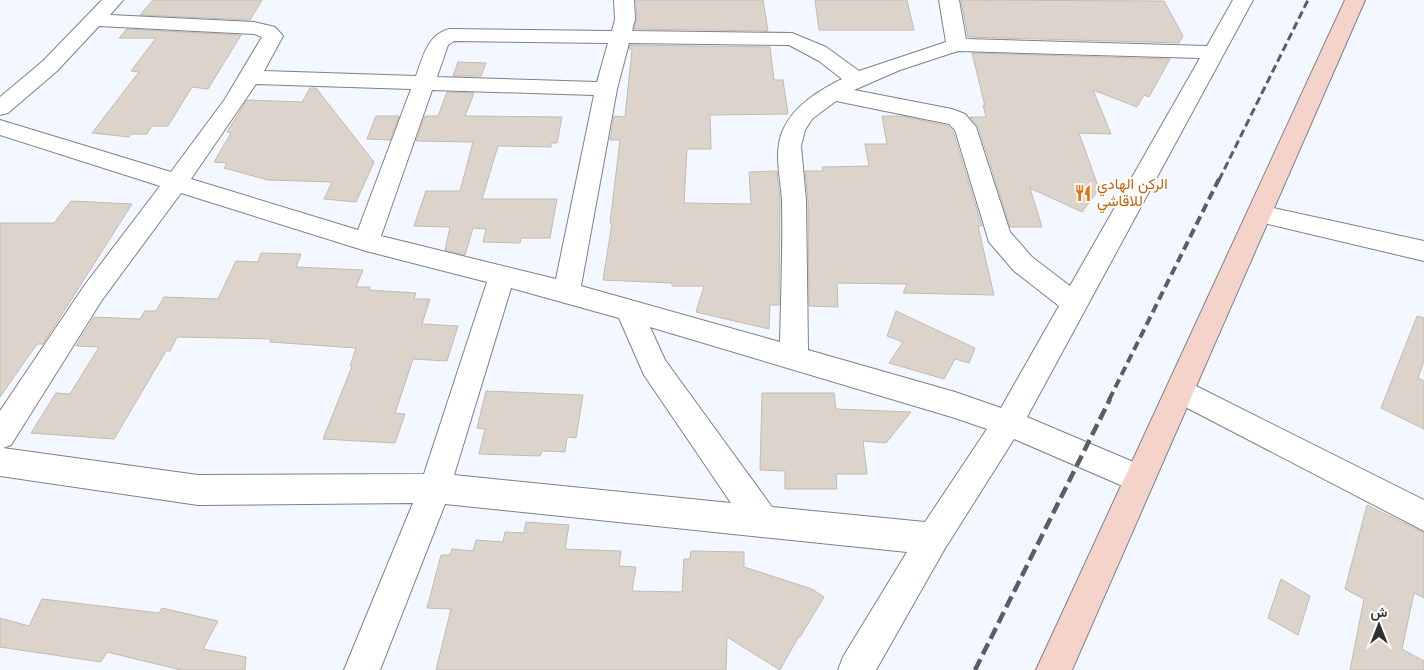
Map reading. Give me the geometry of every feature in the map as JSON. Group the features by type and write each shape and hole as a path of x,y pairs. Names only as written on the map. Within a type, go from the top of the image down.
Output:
{"street":[{"path":"106,21 113,0"},
{"path":"0,108 106,21 135,0"},
{"path":"566,292 606,89 618,38 625,18 624,0"},
{"path":"949,0 957,45"},
{"path":"856,670 933,539 1008,423 1243,0"},
{"path":"1054,670 1355,0"},
{"path":"0,436 93,293 177,182 252,76 273,36 268,31 254,28 106,21"},
{"path":"366,242 439,42 449,35 792,39 817,49 838,63 857,81"},
{"path":"794,357 794,201 791,144 794,128 803,116 832,93 920,55 957,45 1213,52"},
{"path":"252,76 423,84 606,89"},
{"path":"832,93 944,114 957,119 965,127 998,234 1006,248 1020,262 1075,304"},
{"path":"0,127 366,242 566,292 794,357 1008,423 1083,452 1139,479"},
{"path":"1260,214 1424,251"},
{"path":"362,670 435,488 502,275"},
{"path":"629,310 654,367 686,415 763,521"},
{"path":"1180,390 1424,516"},
{"path":"0,462 198,490 435,488 933,539"}],"building":[{"path":"153,0 262,0 250,20 140,15"},
{"path":"636,0 763,0 768,31 634,29 637,19"},
{"path":"815,0 907,0 914,30 819,30"},
{"path":"961,0 1164,1 1183,36 1179,43 968,37"},
{"path":"127,29 241,35 208,89 192,87 168,126 152,126 147,134 131,134 129,137 92,133 139,72 131,71 156,38 119,38"},
{"path":"630,45 770,47 774,80 783,80 788,114 710,115 711,149 687,149 684,203 751,204 749,172 777,171 780,201 779,305 770,305 769,329 696,312 704,286 672,286 672,283 603,280 612,223 610,223 620,140 610,140 614,116 625,117 632,50 629,49"},
{"path":"972,53 1170,59 1149,97 1144,95 1137,107 1093,90 1111,134 1079,133 1099,189 1082,212 1030,188 1042,227 1010,227 978,126 970,117 986,117"},
{"path":"458,62 486,63 481,76 453,76"},
{"path":"310,88 316,88 374,162 356,202 324,199 332,182 268,180 224,168 227,163 214,162 231,133 227,132 247,100 302,102"},
{"path":"447,92 474,93 465,116 562,117 557,143 551,143 551,147 498,146 482,199 557,199 550,238 521,238 520,243 483,242 486,229 473,228 465,255 445,250 450,227 414,226 426,191 460,191 473,142 416,141 425,116 438,116"},
{"path":"376,116 399,116 390,140 367,139"},
{"path":"882,116 903,116 948,126 953,131 982,226 978,226 994,295 903,293 907,284 837,283 838,307 809,306 808,200 805,171 823,171 822,167 869,166 865,144 887,144"},
{"path":"71,201 132,204 43,344 37,344 0,397 0,223 54,223"},
{"path":"261,253 301,254 296,267 363,270 356,287 370,287 369,290 416,293 414,299 430,299 422,324 458,326 447,361 413,359 395,413 405,414 395,443 323,439 352,366 350,366 356,348 270,342 271,339 177,337 170,351 166,351 114,439 31,433 56,393 70,394 99,347 76,346 94,317 140,319 145,311 156,311 164,297 218,299 236,261 258,262"},
{"path":"896,311 975,348 969,363 955,359 944,379 889,363 903,342 887,336"},
{"path":"1417,316 1424,318 1424,361 1418,378 1424,381 1424,429 1381,408"},
{"path":"486,391 583,395 576,438 567,437 565,452 542,451 540,456 479,454 485,429 477,428"},
{"path":"762,393 834,393 836,409 911,412 886,443 863,441 867,474 836,474 837,489 785,489 785,471 760,470"},
{"path":"1367,505 1424,533 1424,598 1414,593 1402,649 1424,661 1424,670 1350,670 1364,599 1345,589"},
{"path":"526,522 569,525 565,549 621,551 619,566 636,567 632,591 682,592 684,559 690,559 691,551 744,552 744,567 812,589 824,597 780,670 727,637 726,670 436,670 451,609 427,608 441,555 450,555 452,549 473,551 476,540 503,542 505,532 524,533"},
{"path":"1281,579 1310,596 1298,635 1268,618"},
{"path":"42,599 159,613 162,608 218,621 203,649 246,657 245,670 181,670 107,652 101,662 0,647 0,618 29,626"}],"railway":[{"path":"1219,180 1308,0"},
{"path":"1109,400 1219,179"},
{"path":"975,670 1110,399"}],"place":[{"name":"الركن الهادي للاقاشي","path":"1083,193"}]}
